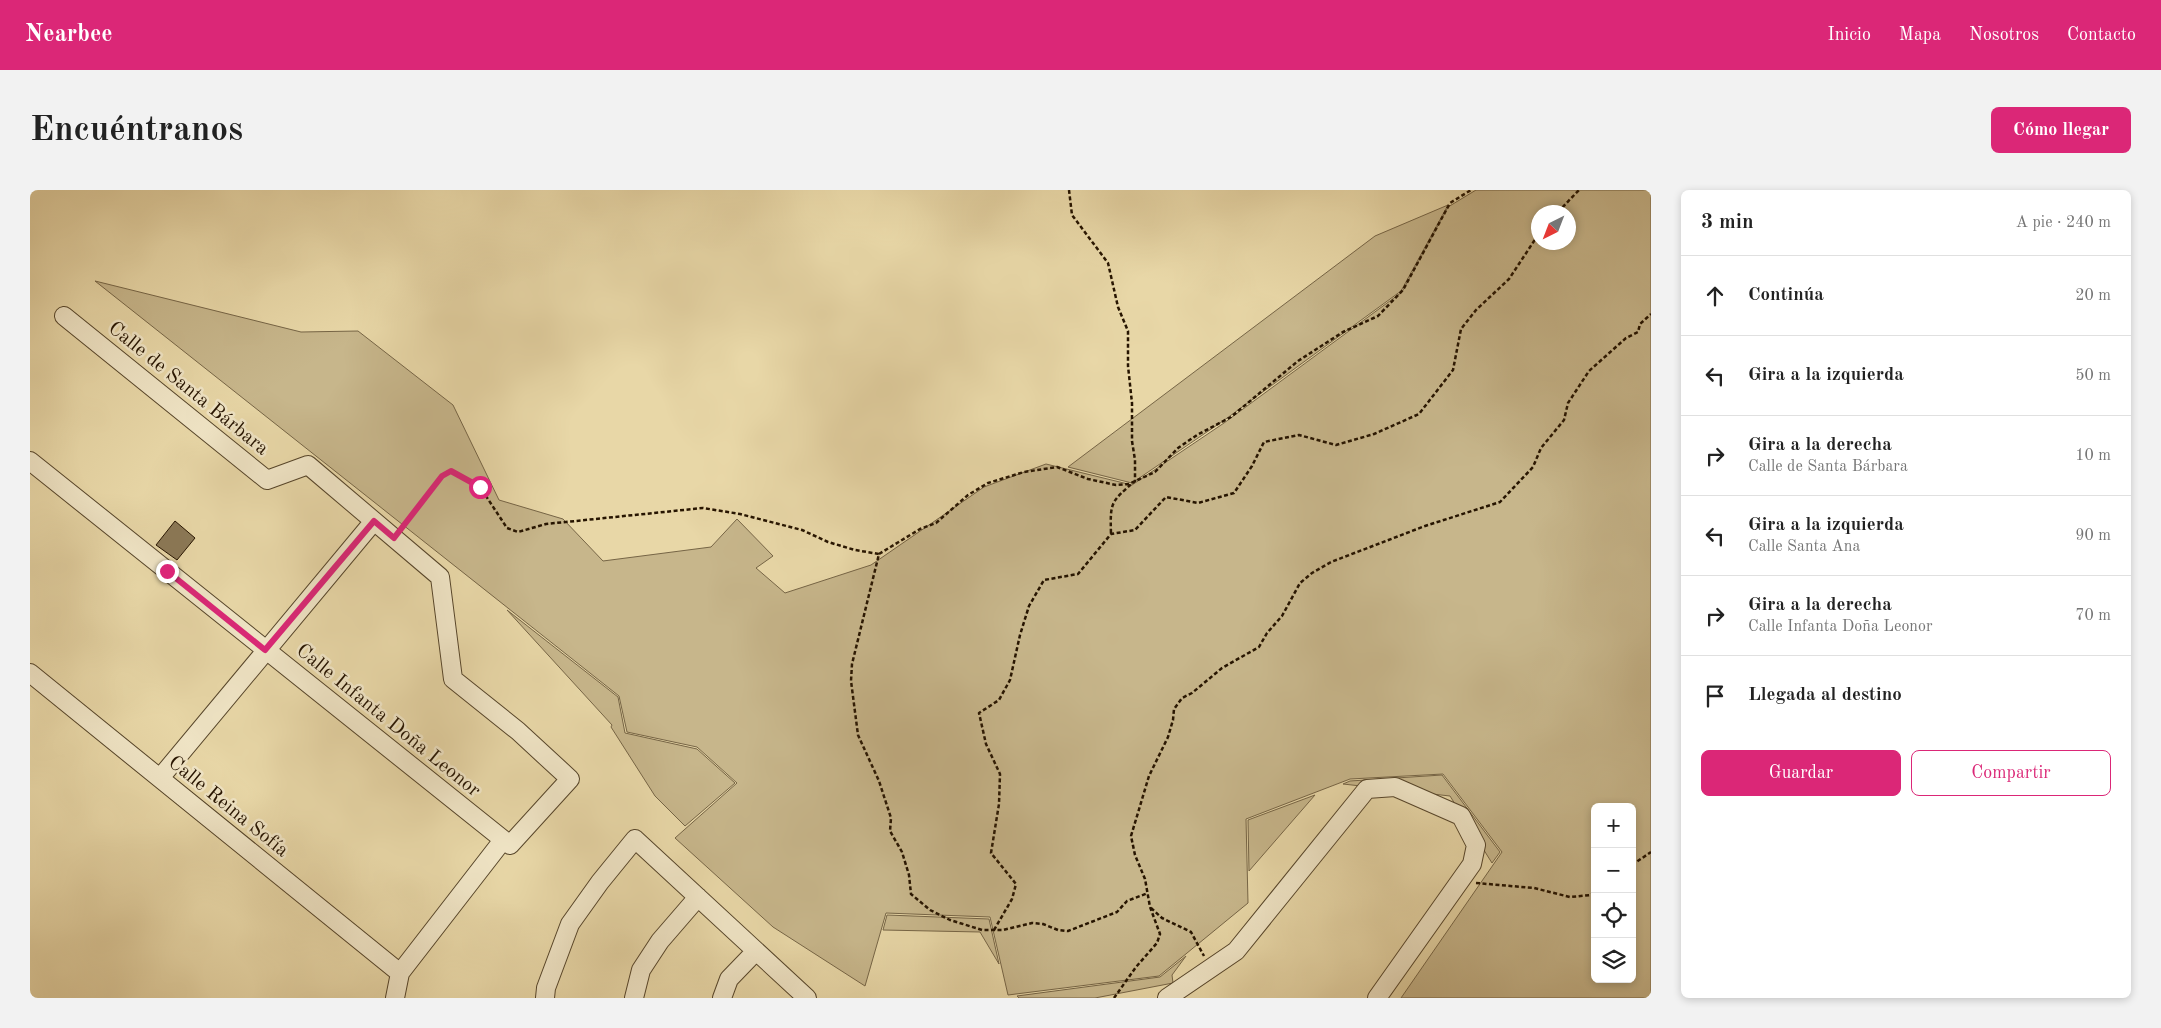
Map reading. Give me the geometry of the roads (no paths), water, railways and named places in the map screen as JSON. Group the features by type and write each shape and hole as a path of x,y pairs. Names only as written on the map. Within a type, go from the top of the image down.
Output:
{"street":[{"name":"Calle de Santa Bárbara","path":"64,316 267,480 308,465 440,577 453,679 518,731 570,779 507,843"},
{"name":"Calle Infanta Doña Leonor","path":"30,461 507,843"},
{"path":"160,778 374,521"},
{"name":"Calle Reina Sofía","path":"30,673 400,973"},
{"path":"1167,998 1236,951 1368,790 1395,787 1461,816 1476,845 1472,864 1376,998"},
{"path":"545,998 546,988 570,924 600,882 635,839 807,998"},
{"path":"395,998 400,973 507,843"},
{"path":"634,998 641,970 660,941 698,897"},
{"path":"722,998 728,979 756,951"}]}
